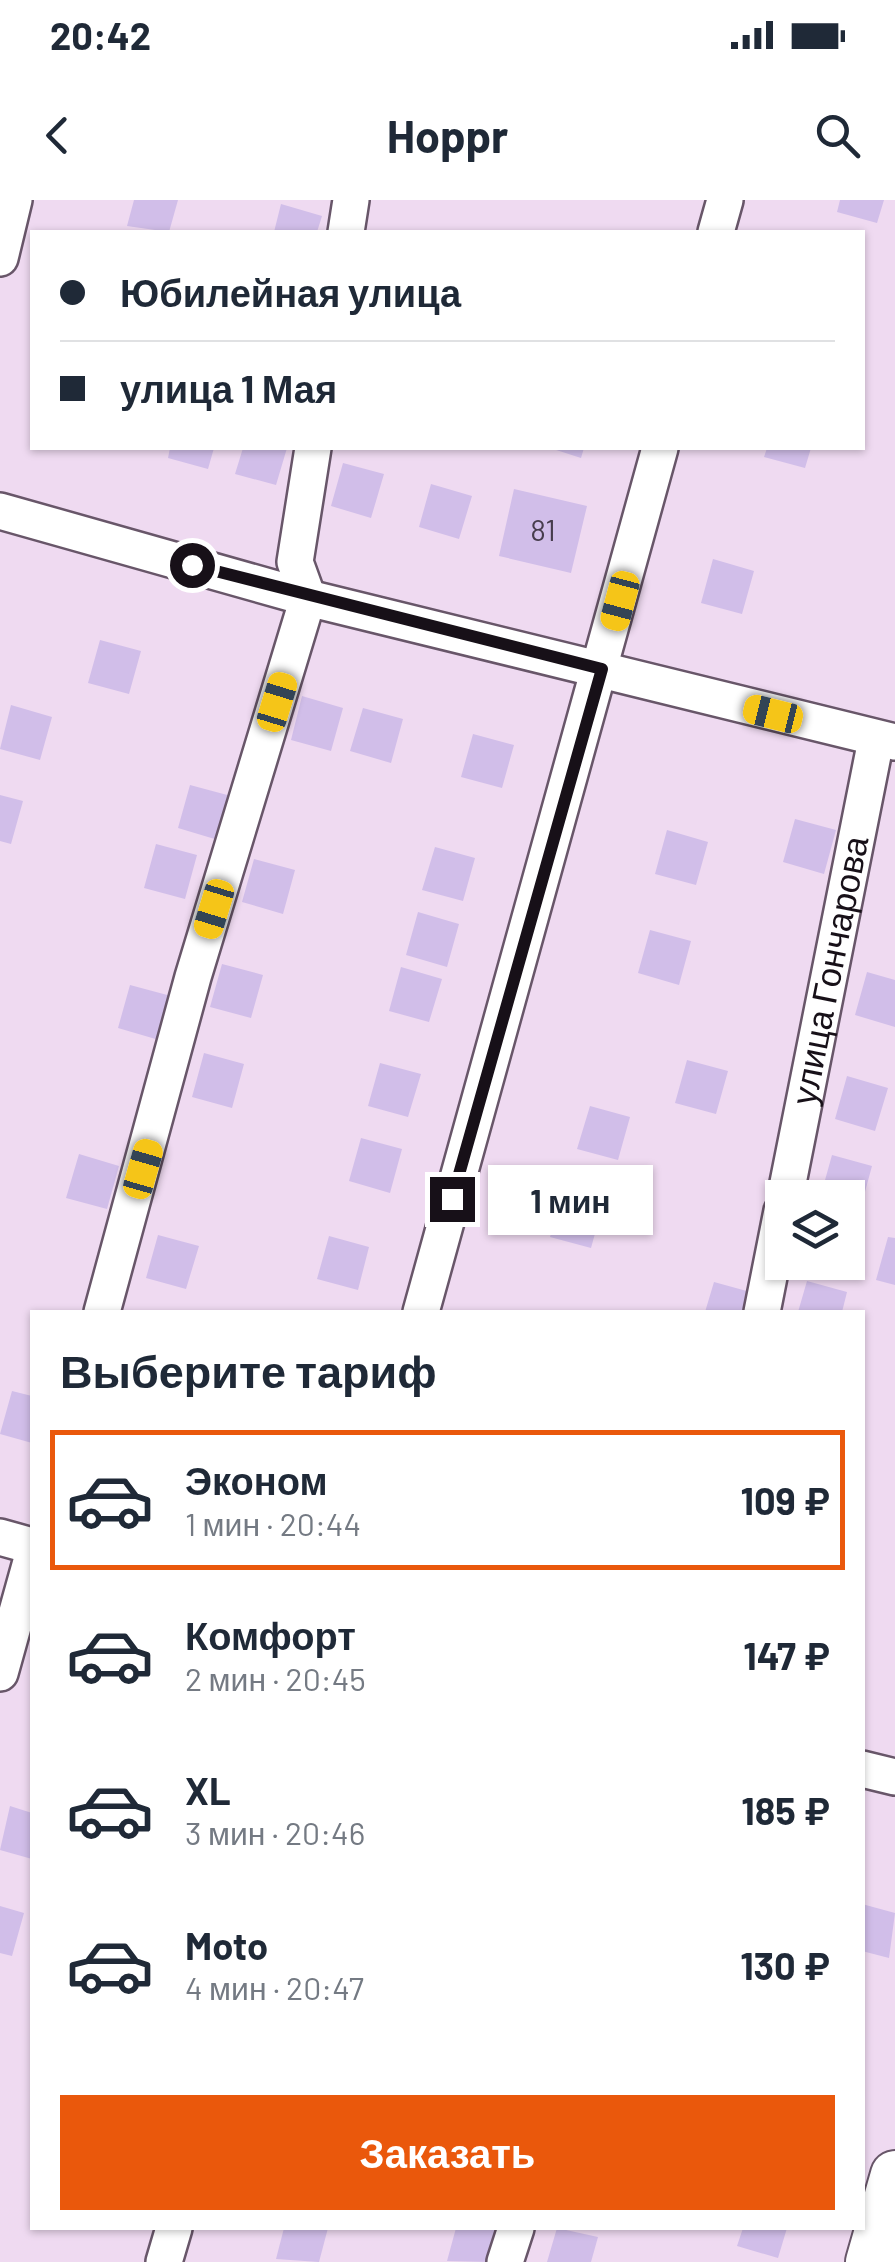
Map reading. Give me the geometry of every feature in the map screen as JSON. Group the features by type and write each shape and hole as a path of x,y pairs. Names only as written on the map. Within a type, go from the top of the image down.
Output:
{"main road":[{"path":"870,2262 895,2175"}],"street":[{"path":"0,258 14,200"},
{"path":"346,230 351,200"},
{"path":"717,230 725,200"},
{"path":"103,1310 193,978 308,598 296,562 313,450"},
{"path":"421,1310 602,669 659,450"},
{"path":"0,511 308,598 886,741"},
{"name":"улица Гончарова","path":"789,1180 886,741"},
{"path":"762,1310 768,1280"},
{"path":"0,1537 30,1545"},
{"path":"0,1673 30,1565"},
{"path":"865,1770 895,1777"},
{"path":"164,2262 173,2230"},
{"path":"504,2262 515,2230"}],"building":[{"path":"134,200 178,200 170,230 127,226"},
{"path":"840,200 884,200 877,223 837,212"},
{"path":"281,204 322,216 318,230 274,230"},
{"path":"170,450 213,450 208,469 168,458"},
{"path":"242,450 286,450 276,485 235,474"},
{"path":"556,450 583,450 581,458"},
{"path":"766,450 810,450 805,468 764,457"},
{"path":"343,463 384,474 371,518 331,506"},
{"path":"431,484 472,496 459,539 419,527"},
{"path":"514,489 587,506 571,573 499,556"},
{"path":"713,559 754,571 742,614 701,603"},
{"path":"100,640 141,651 129,694 88,683"},
{"path":"302,696 343,708 331,751 291,740"},
{"path":"11,705 52,717 40,760 0,749"},
{"path":"363,708 403,719 391,763 350,751"},
{"path":"473,734 514,745 502,788 461,777"},
{"path":"190,785 231,796 218,840 178,828"},
{"path":"0,795 23,801 11,844 0,841"},
{"path":"795,819 836,830 824,874 783,862"},
{"path":"667,830 708,842 696,885 655,874"},
{"path":"156,844 197,855 185,899 144,888"},
{"path":"435,847 475,858 463,901 422,890"},
{"path":"254,859 295,870 283,914 242,902"},
{"path":"418,912 459,924 447,967 406,955"},
{"path":"650,930 691,941 679,985 638,973"},
{"path":"222,964 263,975 251,1018 210,1007"},
{"path":"401,967 442,979 429,1022 389,1011"},
{"path":"867,972 895,980 895,1027 855,1015"},
{"path":"130,985 171,996 159,1040 118,1028"},
{"path":"204,1053 244,1064 232,1108 192,1097"},
{"path":"687,1060 728,1071 716,1114 675,1103"},
{"path":"380,1063 421,1074 408,1117 368,1106"},
{"path":"847,1076 888,1088 875,1131 835,1119"},
{"path":"590,1106 630,1117 618,1160 577,1149"},
{"path":"361,1138 402,1149 390,1193 349,1181"},
{"path":"79,1154 119,1166 107,1209 66,1198"},
{"path":"832,1155 872,1166 865,1192 865,1180 825,1180"},
{"path":"562,1193 603,1205 591,1248 550,1237"},
{"path":"158,1235 199,1246 186,1289 146,1278"},
{"path":"329,1236 369,1247 358,1290 317,1279"},
{"path":"888,1237 895,1238 895,1285 876,1280"},
{"path":"807,1281 847,1292 842,1310 799,1310"},
{"path":"714,1282 754,1293 750,1310 706,1310"},
{"path":"12,1391 30,1396 30,1442 0,1434"},
{"path":"10,1806 30,1812 30,1858 0,1850"},
{"path":"865,1905 895,1913 889,1958 865,1952"},
{"path":"0,1906 24,1913 12,1956 0,1953"},
{"path":"283,2230 327,2230 319,2262 276,2259"},
{"path":"455,2230 500,2230 491,2262 447,2261"},
{"path":"556,2230 598,2237 591,2262 547,2262"},
{"path":"742,2230 786,2230 778,2258 737,2246"}],"route":[{"path":"192,565 308,598 602,669 452,1199"}]}
